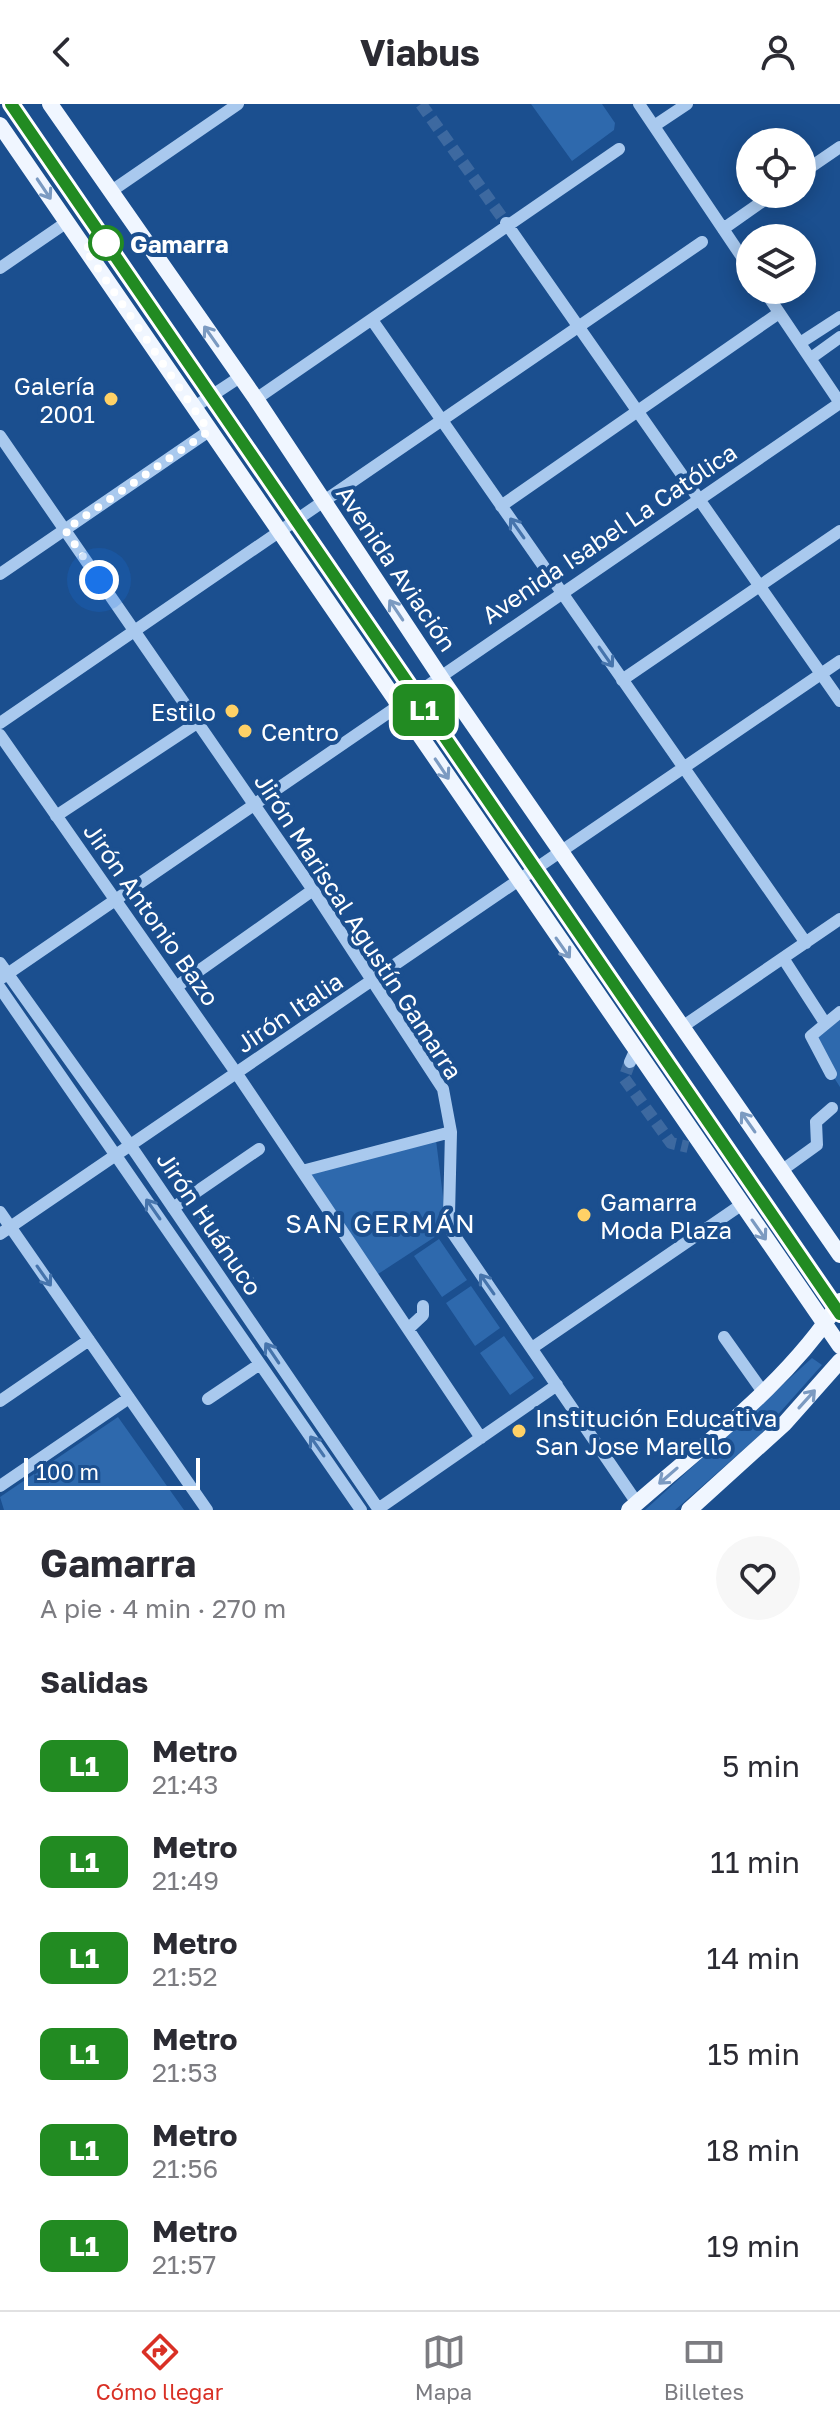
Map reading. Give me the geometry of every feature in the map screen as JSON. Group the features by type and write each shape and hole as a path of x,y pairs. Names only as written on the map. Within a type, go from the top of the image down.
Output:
{"main road":[{"name":"Avenida Aviación","path":"50,104 256,399 439,675 840,1255"},
{"path":"0,125 399,704 632,1057 832,1324 840,1346"},
{"path":"633,1506 763,1392 832,1324 840,1301"},
{"path":"689,1510 785,1423 840,1361"}],"street":[{"path":"110,192 238,104"},
{"path":"639,104 736,248"},
{"path":"654,126 687,104"},
{"path":"816,163 840,147"},
{"path":"256,399 619,149"},
{"path":"723,229 753,208"},
{"path":"0,268 67,222"},
{"path":"506,224 840,701"},
{"path":"0,723 702,242"},
{"path":"773,304 840,403"},
{"path":"501,506 779,313"},
{"path":"800,343 840,317"},
{"path":"372,320 806,943"},
{"path":"811,358 840,338 822,329"},
{"path":"193,408 240,377"},
{"path":"830,387 840,377"},
{"name":"Avenida Isabel La Católica","path":"2,972 114,899 840,403"},
{"path":"0,574 209,431"},
{"name":"Jirón Mariscal Agustín Gamarra","path":"0,436 313,890 443,1089 451,1132 449,1215 452,1232 557,1385 633,1506"},
{"path":"622,680 840,531"},
{"name":"Jirón Italia","path":"5,1231 840,661"},
{"path":"56,816 197,723"},
{"name":"Jirón Antonio Bazo","path":"0,735 237,1074 481,1438"},
{"path":"176,987 313,890"},
{"path":"682,1027 840,919"},
{"path":"783,958 825,1023"},
{"name":"Jirón Huánuco","path":"2,972 130,1145 379,1509"},
{"name":"Jirón Huánuco","path":"0,988 361,1510"},
{"path":"831,1074 811,1039 813,1032 840,1012"},
{"path":"781,1171 817,1145 816,1122 832,1108"},
{"path":"302,1171 451,1132"},
{"path":"688,1147 705,1153"},
{"path":"173,1208 259,1149"},
{"path":"532,1348 741,1205"},
{"path":"0,1212 5,1231 89,1340 207,1510"},
{"path":"203,1213 251,1285"},
{"path":"177,1243 191,1234"},
{"path":"215,1270 233,1258"},
{"path":"408,1329 423,1315 423,1306"},
{"path":"724,1337 763,1392"},
{"path":"0,1401 89,1340"},
{"path":"208,1399 260,1364"},
{"path":"379,1509 557,1385"},
{"path":"0,1486 129,1398"}],"shaded area":[{"path":"531,104 602,104 615,123 614,130 572,161"},
{"path":"840,1011 840,1087 807,1036"},
{"path":"436,1140 447,1229 375,1276 306,1174"},
{"path":"439,1239 467,1280 442,1297 414,1256"},
{"path":"471,1286 500,1328 475,1346 446,1303"},
{"path":"504,1336 534,1378 510,1395 480,1353"},
{"path":"812,1358 822,1365 759,1436 675,1510 645,1510"},
{"path":"118,1417 184,1510 4,1510 0,1497"}],"tunnel":[{"path":"421,104 506,223"},
{"path":"630,1062 624,1078 671,1143 688,1147"}],"railway":[{"path":"11,104 840,1314"}],"metro line":[{"name":"L1","path":"11,104 504,829 840,1314"}],"place":[{"name":"Gamarra","path":"106,243"},
{"name":"Galería 2001","path":"111,399"},
{"name":"Estilo","path":"232,711"},
{"name":"Centro","path":"245,731"},
{"name":"Gamarra Moda Plaza","path":"584,1215"},
{"name":"Institución Educativa San Jose Marello","path":"519,1431"}],"district":[{"name":"SAN GERMÁN","path":"381,1223"}],"route":[{"path":"99,580 65,530 209,431 84,248 106,243"}]}
